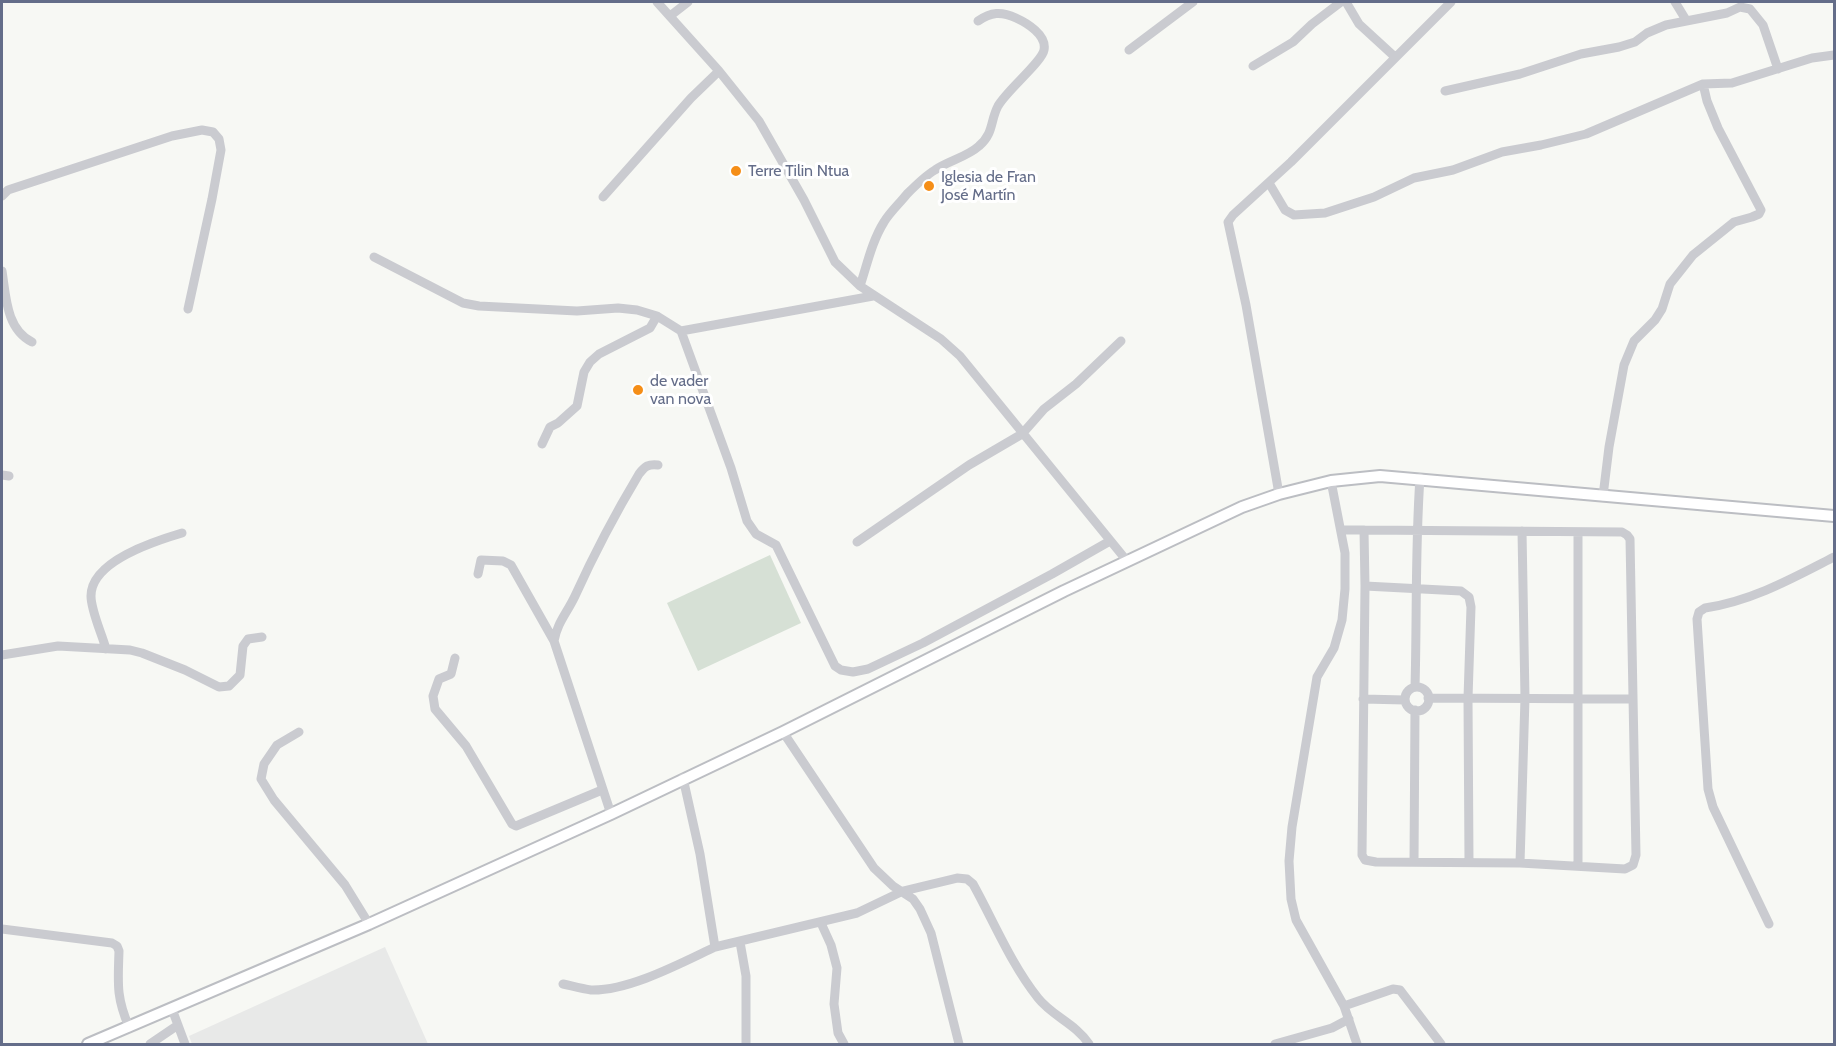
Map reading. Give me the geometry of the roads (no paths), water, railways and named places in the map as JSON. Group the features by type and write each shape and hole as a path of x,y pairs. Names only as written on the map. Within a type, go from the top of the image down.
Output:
{"main road":[{"path":"88,1044 369,924 612,814 783,732 1127,561 1242,507 1279,494 1331,481 1380,476 1834,516"}],"street":[{"path":"657,2 719,71 759,121 804,200 835,262 873,296 941,339 960,356 1127,561"},
{"path":"670,16 688,2"},
{"path":"1129,50 1193,2"},
{"path":"1253,66 1293,42 1341,2"},
{"path":"1346,2 1359,24 1395,57"},
{"path":"1279,494 1246,305 1228,222 1451,2"},
{"path":"1676,2 1686,20"},
{"path":"1445,91 1520,74 1581,54 1619,47 1635,42 1647,33 1666,25 1705,18 1740,7 1750,9 1763,25 1778,69"},
{"path":"860,286 885,221 909,192 933,170 977,148 984,141 991,132 997,108 1008,90 1045,49 1043,40 1036,31 1012,16 1000,13 988,14 978,21"},
{"path":"1269,183 1285,210 1294,215 1325,213 1374,197 1414,178 1453,170 1502,152 1586,134 1702,84 1732,83 1812,58 1834,55"},
{"path":"603,197 691,98 719,71"},
{"path":"1603,496 1609,447 1624,365 1634,340 1662,309 1670,284 1693,255 1734,222 1759,214 1761,210 1718,128 1702,84"},
{"path":"2,182 5,193 172,136 202,130 213,132 219,139 221,150 188,309"},
{"path":"374,257 464,303 478,306 637,310 657,316 681,331 731,468 747,521 756,534 776,545 835,666 841,670 853,672 868,669 923,643 1110,541"},
{"path":"2,271 12,322 22,337 32,342"},
{"path":"681,331 873,296"},
{"path":"542,444 546,431 577,405 584,372 590,362 599,354 650,328 657,316"},
{"path":"857,542 969,465 1022,434 1044,409 1076,384 1121,341"},
{"path":"554,641 556,627 574,598 610,523 645,466 658,465"},
{"path":"1415,687 1420,478"},
{"path":"1331,481 1345,553 1342,620 1334,648 1317,677 1292,826 1289,861 1291,899 1296,920 1344,1006 1357,1044"},
{"path":"1341,530 1364,530 1417,531 1622,532 1627,535 1630,539 1636,855 1633,865 1625,869 1520,862 1370,862 1365,860 1362,855 1364,530"},
{"path":"1520,862 1525,698 1522,531"},
{"path":"1578,532 1578,866"},
{"path":"106,650 91,599 92,588 104,570 124,556 152,542 182,533"},
{"path":"1769,924 1713,807 1708,789 1697,619 1699,612 1704,608 1745,598 1776,587 1834,557"},
{"path":"478,574 481,560 504,561 511,565 554,641 602,790 612,814"},
{"path":"1365,586 1461,591 1469,597 1471,607 1468,698 1469,862"},
{"path":"2,655 58,646 130,650 185,670 219,687 229,686 240,675 243,664 243,646 248,639 262,637"},
{"path":"455,658 451,674 439,679 433,696 435,709 466,746 512,824 516,826 602,790"},
{"path":"1415,687 1422,689 1428,698 1424,707 1415,710 1408,707 1405,700 1408,690 1415,687"},
{"path":"1428,698 1633,699"},
{"path":"1363,699 1405,700"},
{"path":"1414,862 1415,710"},
{"path":"299,732 277,745 264,764 261,779 274,800 345,885 369,924"},
{"path":"783,732 874,868 894,886 914,899 920,909 931,933 959,1044"},
{"path":"683,778 702,864 715,947"},
{"path":"563,984 589,990 609,989 678,965 715,947 858,913 903,891 957,878 967,879 973,884 1015,964 1038,999 1074,1027 1089,1044"},
{"path":"821,923 831,945 837,968 834,1004 838,1033 844,1044"},
{"path":"2,929 117,946 119,951 117,994 129,1027"},
{"path":"740,942 746,976 746,1044"},
{"path":"1344,1006 1393,989 1400,990 1441,1044"},
{"path":"172,1009 185,1044"},
{"path":"1275,1044 1332,1028 1349,1019"},
{"path":"150,1044 178,1025"}],"place":[{"name":"Terre Tilin Ntua","path":"736,171"},
{"name":"Iglesia de Fran José Martín","path":"929,186"},
{"name":"de vader van nova","path":"638,390"}]}
